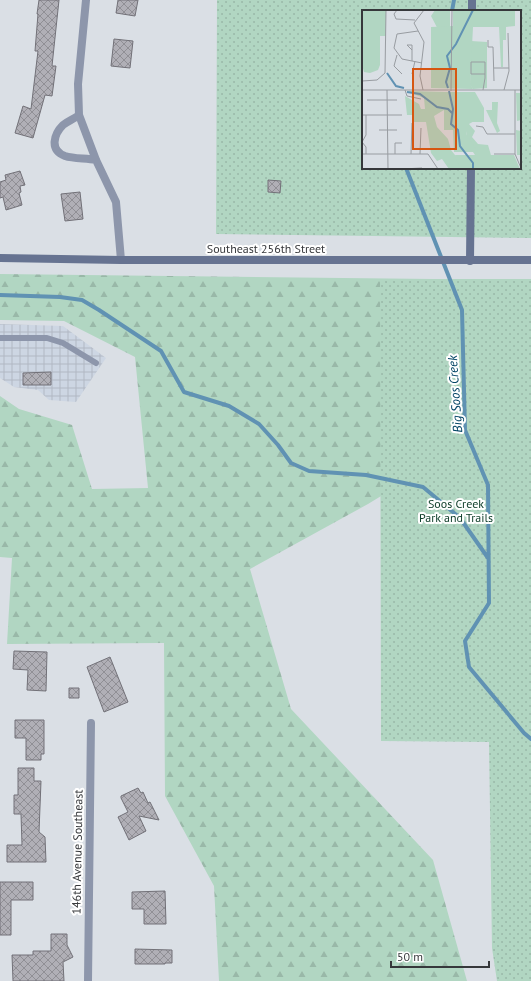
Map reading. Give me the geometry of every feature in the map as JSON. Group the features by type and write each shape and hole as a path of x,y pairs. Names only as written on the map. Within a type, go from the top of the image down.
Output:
{"main road":[{"path":"470,261 471,169"},
{"name":"Southeast 256th Street","path":"0,258 121,260 531,260"}],"street":[{"path":"86,0 78,84 79,115 96,160 116,202 121,260"},
{"path":"79,115 64,125 57,134 54,141 55,147 58,152 65,156 96,160"},
{"name":"146th Avenue Southeast","path":"88,981 91,723"}],"lane":[{"path":"0,338 47,338 63,343 96,363"}],"shaded area":[{"path":"0,324 63,326 106,358 76,402 49,400 38,390 14,387 0,378"}],"green space":[{"path":"217,0 531,0 531,238 216,234"},
{"path":"0,274 433,279 437,462 368,504 250,569 291,709 433,860 467,981 219,981 214,886 165,796 164,643 7,644 12,558 0,557 0,396 19,409 72,425 92,489 148,488 135,357 64,321 0,320"},
{"name":"Soos Creek Park and Trails","path":"380,279 531,279 531,981 497,981 492,948 489,742 381,741"}],"building":[{"path":"39,0 59,0 52,66 56,66 52,96 45,95 33,138 15,133 23,106 31,109 38,51 35,51"},
{"path":"118,0 138,0 135,16 116,13"},
{"path":"114,39 133,41 130,68 111,66"},
{"path":"20,171 25,185 20,186 21,192 19,193 22,205 6,210 3,197 0,198 0,182 6,180 5,175"},
{"path":"268,180 281,181 280,193 268,192"},
{"path":"80,192 83,219 65,221 61,194"},
{"path":"51,372 51,385 23,385 23,373"},
{"path":"14,651 47,652 46,691 27,690 28,670 13,669"},
{"path":"110,657 128,702 104,712 87,667"},
{"path":"69,688 79,688 79,698 69,698"},
{"path":"15,720 44,720 44,754 41,754 41,760 26,760 26,738 15,738"},
{"path":"18,768 34,768 34,781 41,781 39,832 45,837 46,862 7,862 7,845 22,845 21,814 14,814 14,795 18,795"},
{"path":"138,788 141,793 143,792 148,803 150,802 159,820 139,816 146,831 129,840 118,817 128,812 121,796"},
{"path":"0,882 33,882 33,900 11,900 11,935 0,935"},
{"path":"165,891 166,924 144,924 144,909 132,909 132,892"},
{"path":"51,934 67,934 67,945 73,957 63,962 64,981 13,981 12,955 33,955 33,951 51,951"},
{"path":"135,949 172,950 172,963 135,964"}],"waterway":[{"name":"Big Soos Creek","path":"452,10 454,0"},
{"name":"Big Soos Creek","path":"406,169 462,310 465,430 488,485 489,603 465,641 469,667 524,733 531,739"},
{"path":"0,295 60,297 82,300 161,351 184,392 229,406 259,424 278,445 291,463 309,471 366,475 423,487 460,518 488,558"}]}
